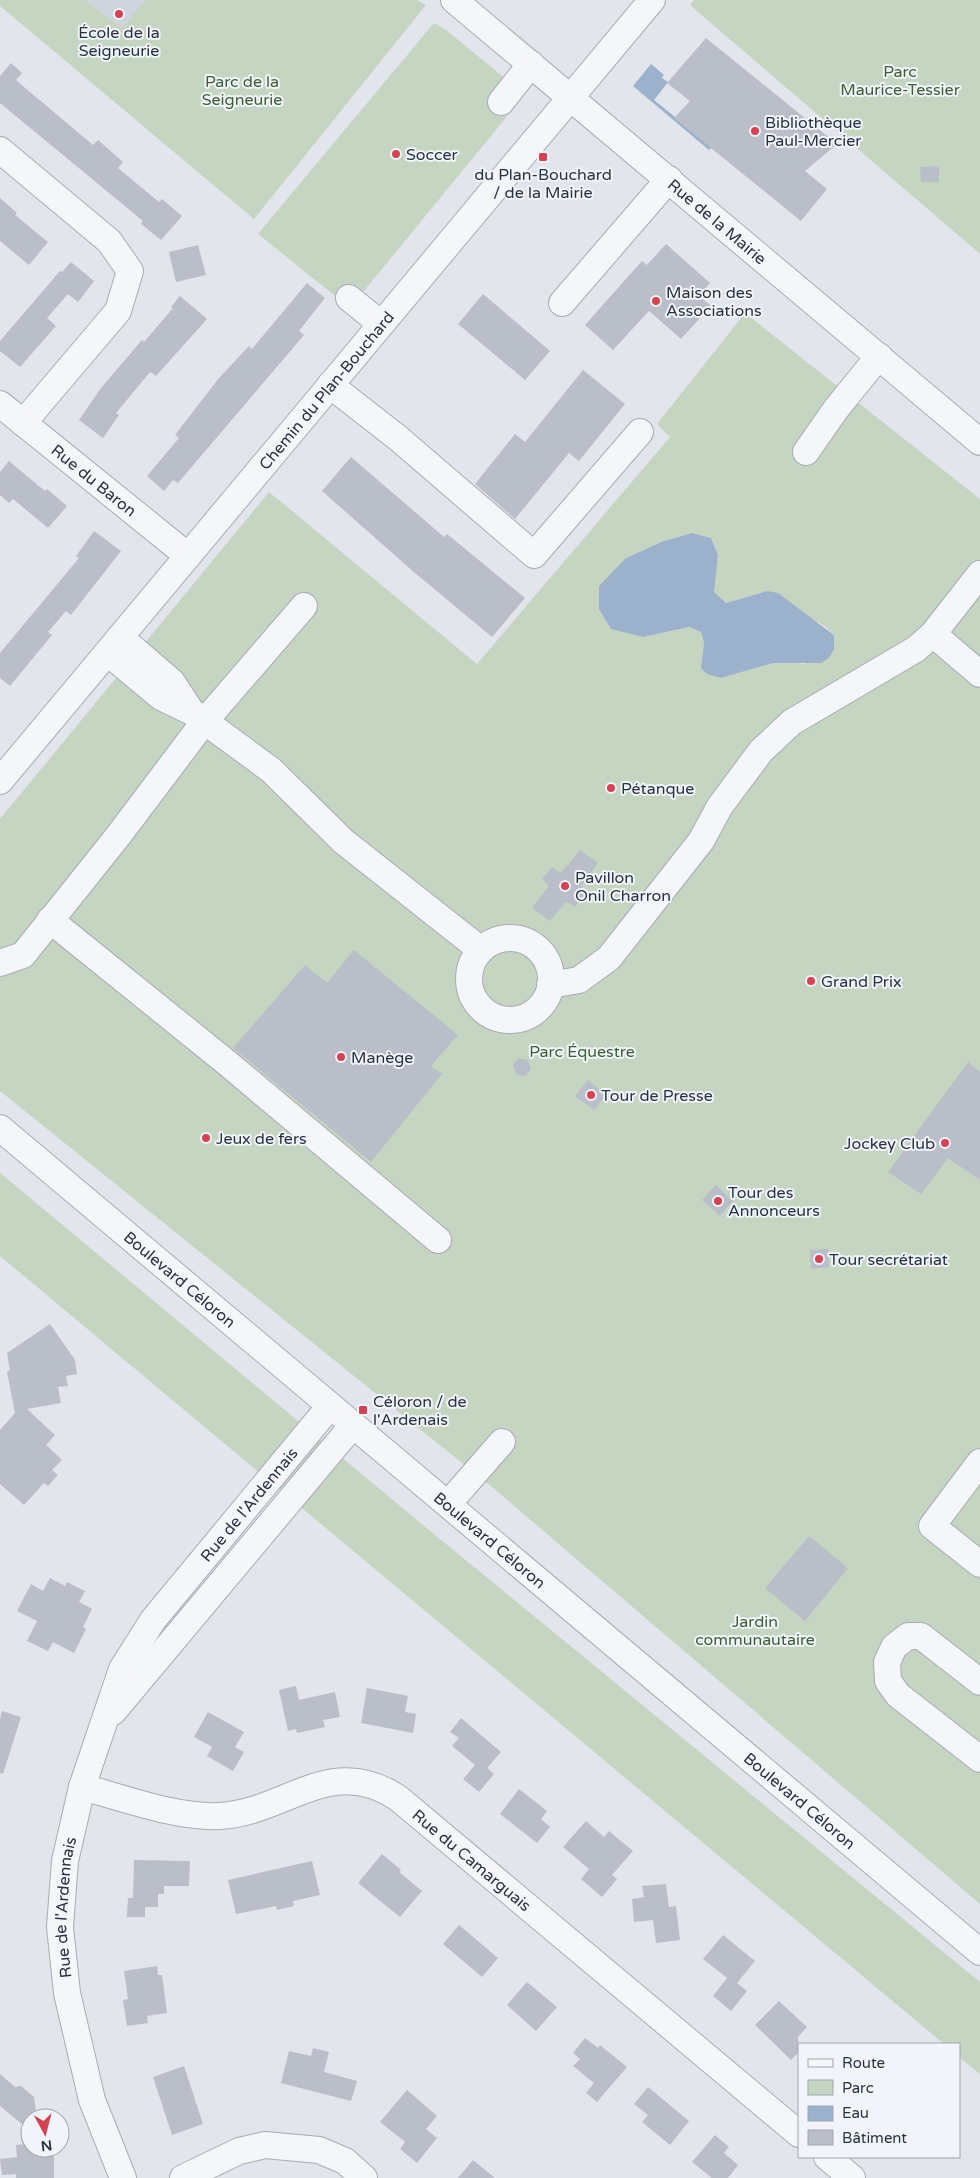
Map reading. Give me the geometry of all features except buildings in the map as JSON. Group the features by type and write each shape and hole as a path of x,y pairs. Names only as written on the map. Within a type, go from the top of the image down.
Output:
{"street":[{"name":"Rue de la Mairie","path":"454,0 879,356 978,436"},
{"name":"Chemin du Plan-Bouchard","path":"0,781 652,0"},
{"path":"501,102 531,64"},
{"path":"0,150 109,242 130,271 118,312 23,423"},
{"path":"562,303 669,179"},
{"path":"349,298 381,324"},
{"path":"806,452 836,409 879,356"},
{"path":"330,385 398,438 534,555 640,432"},
{"name":"Rue du Baron","path":"0,404 188,556"},
{"path":"550,984 579,980 609,958 701,841 720,806 761,751 792,722 916,649 933,634 980,574"},
{"path":"0,963 23,955 118,836 198,717 304,606"},
{"path":"933,634 980,674"},
{"path":"114,645 172,682 198,717 271,770 343,842 481,950"},
{"path":"50,920 226,1062 438,1240"},
{"path":"514,938 526,941 546,959 550,971 550,984 547,996 531,1014 520,1019 507,1020 494,1017 482,1010 474,1000 469,974 473,961 481,950 490,943 514,938"},
{"name":"Boulevard Céloron","path":"0,1128 330,1406 976,1941"},
{"name":"Rue de l'Ardennais","path":"123,2178 92,2100 67,1993 60,1927 65,1861 82,1787 122,1669 166,1603 330,1406"},
{"name":"Rue de l'Ardennais","path":"103,1724 353,1425"},
{"path":"448,1504 502,1442"},
{"path":"980,1462 932,1526 980,1564"},
{"path":"166,1603 188,1622"},
{"path":"980,1682 921,1636 908,1636 894,1647 887,1662 888,1680 898,1695 980,1759"},
{"name":"Rue du Camarguais","path":"82,1787 175,1810 216,1816 249,1810 330,1782 356,1780 379,1786 413,1810 798,2133"},
{"path":"183,2178 239,2151 265,2146 319,2150 345,2161 364,2178"},
{"path":"828,2158 852,2178"}],"shaded area":[{"name":"École de la Seigneurie","path":"85,0 145,0 122,28"}],"green space":[{"name":"Parc de la Seigneurie","path":"0,0 85,0 122,28 145,0 417,0 426,5 254,219 0,6"},
{"name":"Parc Maurice-Tessier","path":"694,0 980,0 980,254 690,5"},
{"path":"434,23 446,30 522,92 522,98 350,308 258,234"},
{"name":"Parc Équestre","path":"745,313 980,499 980,1904 498,1492 0,1091 0,819 269,492 477,664 670,437 657,424","holes":["692,533 711,538 718,555 713,592 726,603 767,591 826,627 834,635 834,649 804,664 789,662 773,663 721,678 702,657 704,642 701,632 689,627 643,637 626,558 661,542"]},
{"path":"0,1173 423,1525 980,1982 980,2074 960,2058 960,2043 943,2043 0,1256"}],"water":[{"path":"651,64 664,75 662,78 668,82 654,100 712,147 709,150 633,86"},
{"path":"692,533 711,538 718,555 714,592 726,603 767,591 778,593 834,635 834,649 829,658 821,663 773,663 721,678 707,674 701,668 704,642 701,632 689,627 643,637 611,629 599,609 599,586 626,558 661,542"}],"place":[{"name":"École de la Seigneurie","path":"119,14"},
{"name":"Bibliothèque Paul-Mercier","path":"755,131"},
{"name":"Soccer","path":"396,154"},
{"name":"du Plan-Bouchard / de la Mairie","path":"543,157"},
{"name":"Maison des Associations","path":"656,301"},
{"name":"Pétanque","path":"611,788"},
{"name":"Pavillon Onil Charron","path":"565,886"},
{"name":"Grand Prix","path":"811,981"},
{"name":"Manège","path":"341,1057"},
{"name":"Tour de Presse","path":"591,1095"},
{"name":"Jeux de fers","path":"206,1138"},
{"name":"Jockey Club","path":"945,1143"},
{"name":"Tour des Annonceurs","path":"718,1201"},
{"name":"Tour secrétariat","path":"819,1259"},
{"name":"Céloron / de l'Ardenais","path":"363,1410"}],"park label":[{"name":"Jardin communautaire","path":"755,1630"}]}
